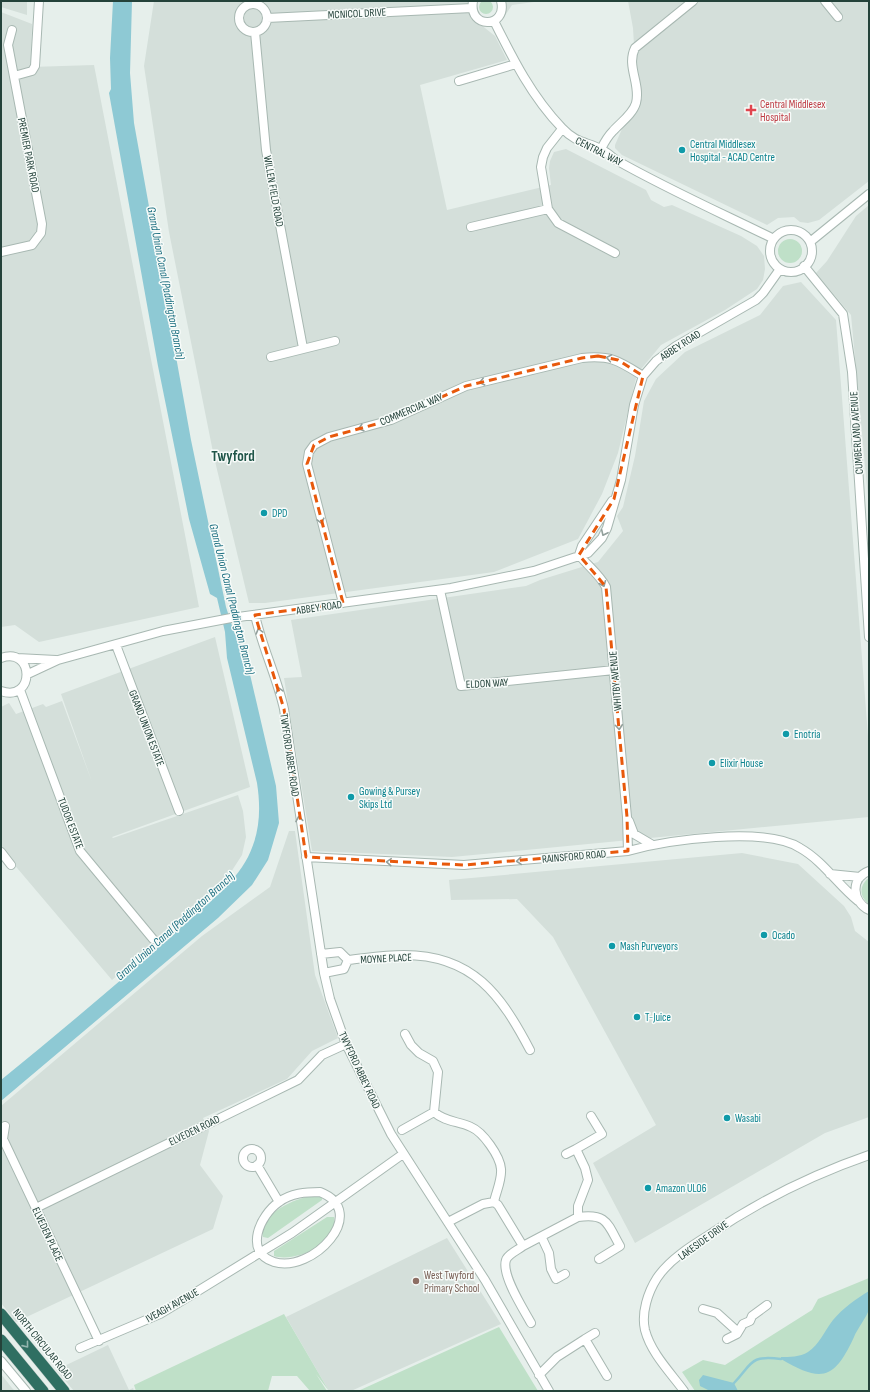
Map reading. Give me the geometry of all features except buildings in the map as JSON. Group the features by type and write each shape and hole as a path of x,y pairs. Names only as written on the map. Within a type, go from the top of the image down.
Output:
{"highway":[{"name":"NORTH CIRCULAR ROAD","path":"1,1314 64,1391"},
{"path":"1,1340 43,1391"}],"street":[{"path":"14,76 32,71 35,66 39,1"},
{"path":"472,5 474,14 479,20 485,22 494,21 502,11 501,1"},
{"path":"601,149 611,132 629,114 636,104 637,89 631,59 635,48 693,1"},
{"path":"825,1 838,17"},
{"path":"254,2 265,10 267,18 265,26 255,32 246,30 243,27 240,18 240,14 246,6 254,2"},
{"name":"MCNICOL DRIVE","path":"267,18 472,5"},
{"name":"CENTRAL WAY","path":"494,21 516,64 536,98 562,129 579,142 601,149 615,159 774,239"},
{"name":"PREMIER PARK ROAD","path":"1,252 32,245 41,233 42,224 8,45 12,30"},
{"name":"WILLEN FIELD ROAD","path":"255,32 266,150 303,348"},
{"path":"459,81 516,64"},
{"path":"562,129 546,148 541,167 548,209 558,223 615,253"},
{"path":"810,242 869,194"},
{"path":"471,228 548,209"},
{"path":"791,230 802,233 810,242 810,258 804,266 792,272 780,269 774,264 770,255 770,247 774,239 780,233 791,230"},
{"name":"CUMBERLAND AVENUE","path":"804,266 843,314 852,372 869,637"},
{"name":"ABBEY ROAD","path":"28,674 58,660 163,631 217,620 440,590 534,571 588,552 602,538 607,528 626,459 636,398 643,376 656,361 676,346 756,300 763,293 780,269"},
{"path":"271,356 335,341"},
{"name":"COMMERCIAL WAY","path":"343,604 308,469 309,452 314,445 329,437 391,420 466,386 582,358 598,356 618,360 643,376"},
{"name":"WHITBY AVENUE","path":"579,555 591,570 602,580 606,587 628,817 628,851"},
{"name":"ELDON WAY","path":"440,590 461,686 614,670"},
{"name":"TWYFORD ABBEY ROAD","path":"255,615 280,691 284,709 324,973 330,999 346,1044 391,1134 488,1285 549,1391"},
{"name":"GRAND UNION ESTATE","path":"116,645 178,811"},
{"path":"1,649 26,666 28,674 24,685 20,690 2,693"},
{"name":"ABBEY ROAD","path":"1,658 14,657 58,660"},
{"name":"TUDOR ESTATE","path":"20,690 80,851 153,939"},
{"name":"WHITBY AVENUE","path":"628,817 634,834 651,844"},
{"name":"RAINSFORD ROAD","path":"306,857 464,865 628,851 651,844 756,836 781,839 800,848 830,874 841,887 869,910"},
{"path":"1,852 11,865"},
{"path":"830,874 866,872"},
{"path":"858,901 855,893 856,885 866,872"},
{"name":"MOYNE PLACE","path":"321,954 340,952 348,960 404,955 428,957 453,964 476,977 496,994 511,1014 530,1050"},
{"path":"324,973 344,969 348,960"},
{"path":"406,1034 411,1045 419,1053 433,1061 438,1072 434,1112"},
{"name":"ELVEDEN ROAD","path":"36,1208 298,1080 322,1055 346,1044"},
{"path":"402,1130 434,1112"},
{"path":"434,1112 447,1120 471,1127 482,1134 499,1161 501,1169 494,1202"},
{"path":"566,1154 576,1150 602,1134 591,1116"},
{"name":"ELVEDEN PLACE","path":"4,1126 3,1140 98,1341"},
{"path":"576,1150 585,1168 588,1180 578,1206 578,1217"},
{"name":"IVEAGH AVENUE","path":"80,1348 160,1314 261,1254 404,1154"},
{"name":"LAKESIDE DRIVE","path":"684,1391 652,1347 645,1329 645,1311 649,1293 657,1278 665,1269 698,1242 745,1212 810,1177 869,1155"},
{"path":"257,1165 279,1202"},
{"path":"320,1192 327,1195 336,1203 340,1210 338,1226 326,1244 312,1255 296,1261 279,1263 266,1258 261,1254 256,1240 259,1226 263,1218 279,1202 301,1193 320,1192"},
{"path":"448,1222 483,1204 494,1202"},
{"path":"494,1202 498,1205 523,1246"},
{"path":"531,1323 513,1288 506,1268 506,1260 511,1254 523,1246 542,1238 578,1217 591,1215 601,1217 609,1225 623,1245 599,1259"},
{"path":"542,1238 549,1253 551,1269 556,1278 565,1274"},
{"path":"727,1339 738,1332 743,1324 750,1321 752,1316 767,1305"},
{"path":"703,1309 717,1313 738,1332"},
{"path":"539,1375 557,1356 595,1332"},
{"path":"585,1339 607,1376"},
{"path":"1,1361 26,1391"}],"highlighted area":[{"path":"598,356 618,360 643,376 614,499 579,555 606,587 627,817 628,851 464,865 306,857 284,709 255,615 343,603 307,464 314,445 329,437 391,420 466,386 582,358"}],"shaded area":[{"path":"1,1 27,1 27,15 1,7"},
{"path":"154,1 468,1 470,16 495,36 507,60 420,85 447,210 551,185 549,168 550,161 554,152 566,149 646,190 651,200 664,207 672,205 741,236 757,246 764,256 765,269 763,280 757,289 725,310 661,345 637,374 618,453 602,494 578,539 494,572 265,603 249,603 214,457 169,232 144,66"},
{"path":"498,1 541,1 512,5 500,23"},
{"name":"Central Middlesex Hospital","path":"628,1 869,1 869,181 819,220 808,223 800,222 794,217 778,218 767,225 622,155 615,148 615,145 625,122 642,98 635,62 633,28"},
{"path":"1,12 32,24 31,67 94,65 199,607 39,642 15,625 1,627"},
{"path":"869,205 869,508 851,315 816,273 827,261 856,216"},
{"path":"801,282 836,320 869,749 869,817 452,857 312,851 284,678 302,677 291,620 526,586 540,580 598,562 623,531 617,516 623,507 635,456 644,401 656,379 685,352 760,315 783,286"},
{"path":"215,637 250,787 112,837 113,838 238,795 243,811 246,837 242,855 222,886 112,980 1,849 1,707 9,703 16,714 43,704 46,707 62,701 92,782 61,694"},
{"path":"289,831 295,831 315,975 338,1038 312,1051 287,1079 203,1118 209,1131 200,1165 223,1196 213,1229 16,1322 1,1303 1,1106 202,936 270,887"},
{"path":"742,853 798,864 844,906 851,917 855,931 869,942 869,1117 825,1133 635,1243 593,1163 656,1125 553,937 517,899 451,900 449,880"},
{"name":"West Twyford Primary School","path":"447,1238 501,1324 351,1391 329,1391 286,1317"},
{"path":"108,1345 129,1390 133,1388 134,1391 74,1391 56,1370"},
{"path":"1,1374 12,1388 15,1391 1,1391"}],"green space":[{"path":"486,0 491,2 493,7 491,12 486,14 481,12 479,7 481,2"},
{"path":"790,239 798,243 802,251 798,259 790,263 782,259 778,251 782,243"},
{"path":"869,878 869,904 863,898 862,887"},
{"path":"311,1196 322,1197 322,1200 268,1238 263,1237 263,1229 266,1221 279,1209 296,1200"},
{"path":"327,1217 334,1217 333,1227 329,1235 322,1243 303,1254 293,1257 274,1256 274,1251"},
{"path":"869,1278 869,1391 695,1391 682,1372 703,1360 725,1365 812,1310 818,1299"},
{"path":"284,1314 329,1391 316,1374 327,1391 310,1391 297,1376 272,1376 268,1391 136,1391 134,1385"},
{"path":"499,1327 538,1391 358,1391"}],"water":[{"path":"113,1 132,1 130,73 134,123 191,440 226,607 234,632 245,653 276,786 279,823 268,860 252,885 218,918 1,1101 1,1080 113,987 226,887 242,868 252,848 257,830 259,812 257,783 227,658 225,632 217,598 210,594 189,519 158,366 109,93 111,89 110,58"},
{"path":"869,1291 868,1312 847,1351 840,1362 833,1369 825,1373 817,1374 795,1367 781,1359 781,1357 802,1355 812,1349 837,1316 850,1304"},
{"path":"703,1375 734,1383 738,1391 710,1391 700,1386 699,1380"}],"waterway":[{"path":"734,1383 753,1362 763,1358 781,1359"}],"place":[{"name":"Central Middlesex Hospital","path":"751,110"},
{"name":"Central Middlesex Hospital - ACAD Centre","path":"682,150"},
{"name":"DPD","path":"264,513"},
{"name":"Enotria","path":"786,734"},
{"name":"Elixir House","path":"712,763"},
{"name":"Gowing & Pursey Skips Ltd","path":"351,797"},
{"name":"Ocado","path":"764,935"},
{"name":"Mash Purveyors","path":"612,946"},
{"name":"T-Juice","path":"637,1017"},
{"name":"Wasabi","path":"727,1118"},
{"name":"Amazon ULO6","path":"648,1188"},
{"name":"West Twyford Primary School","path":"416,1281"}],"district":[{"name":"Twyford","path":"233,456"}],"water label":[{"name":"Grand Union Canal (Paddington Branch)","path":"166,283"},
{"name":"Grand Union Canal (Paddington Branch)","path":"232,599"},
{"name":"Grand Union Canal (Paddington Branch)","path":"175,926"}]}
